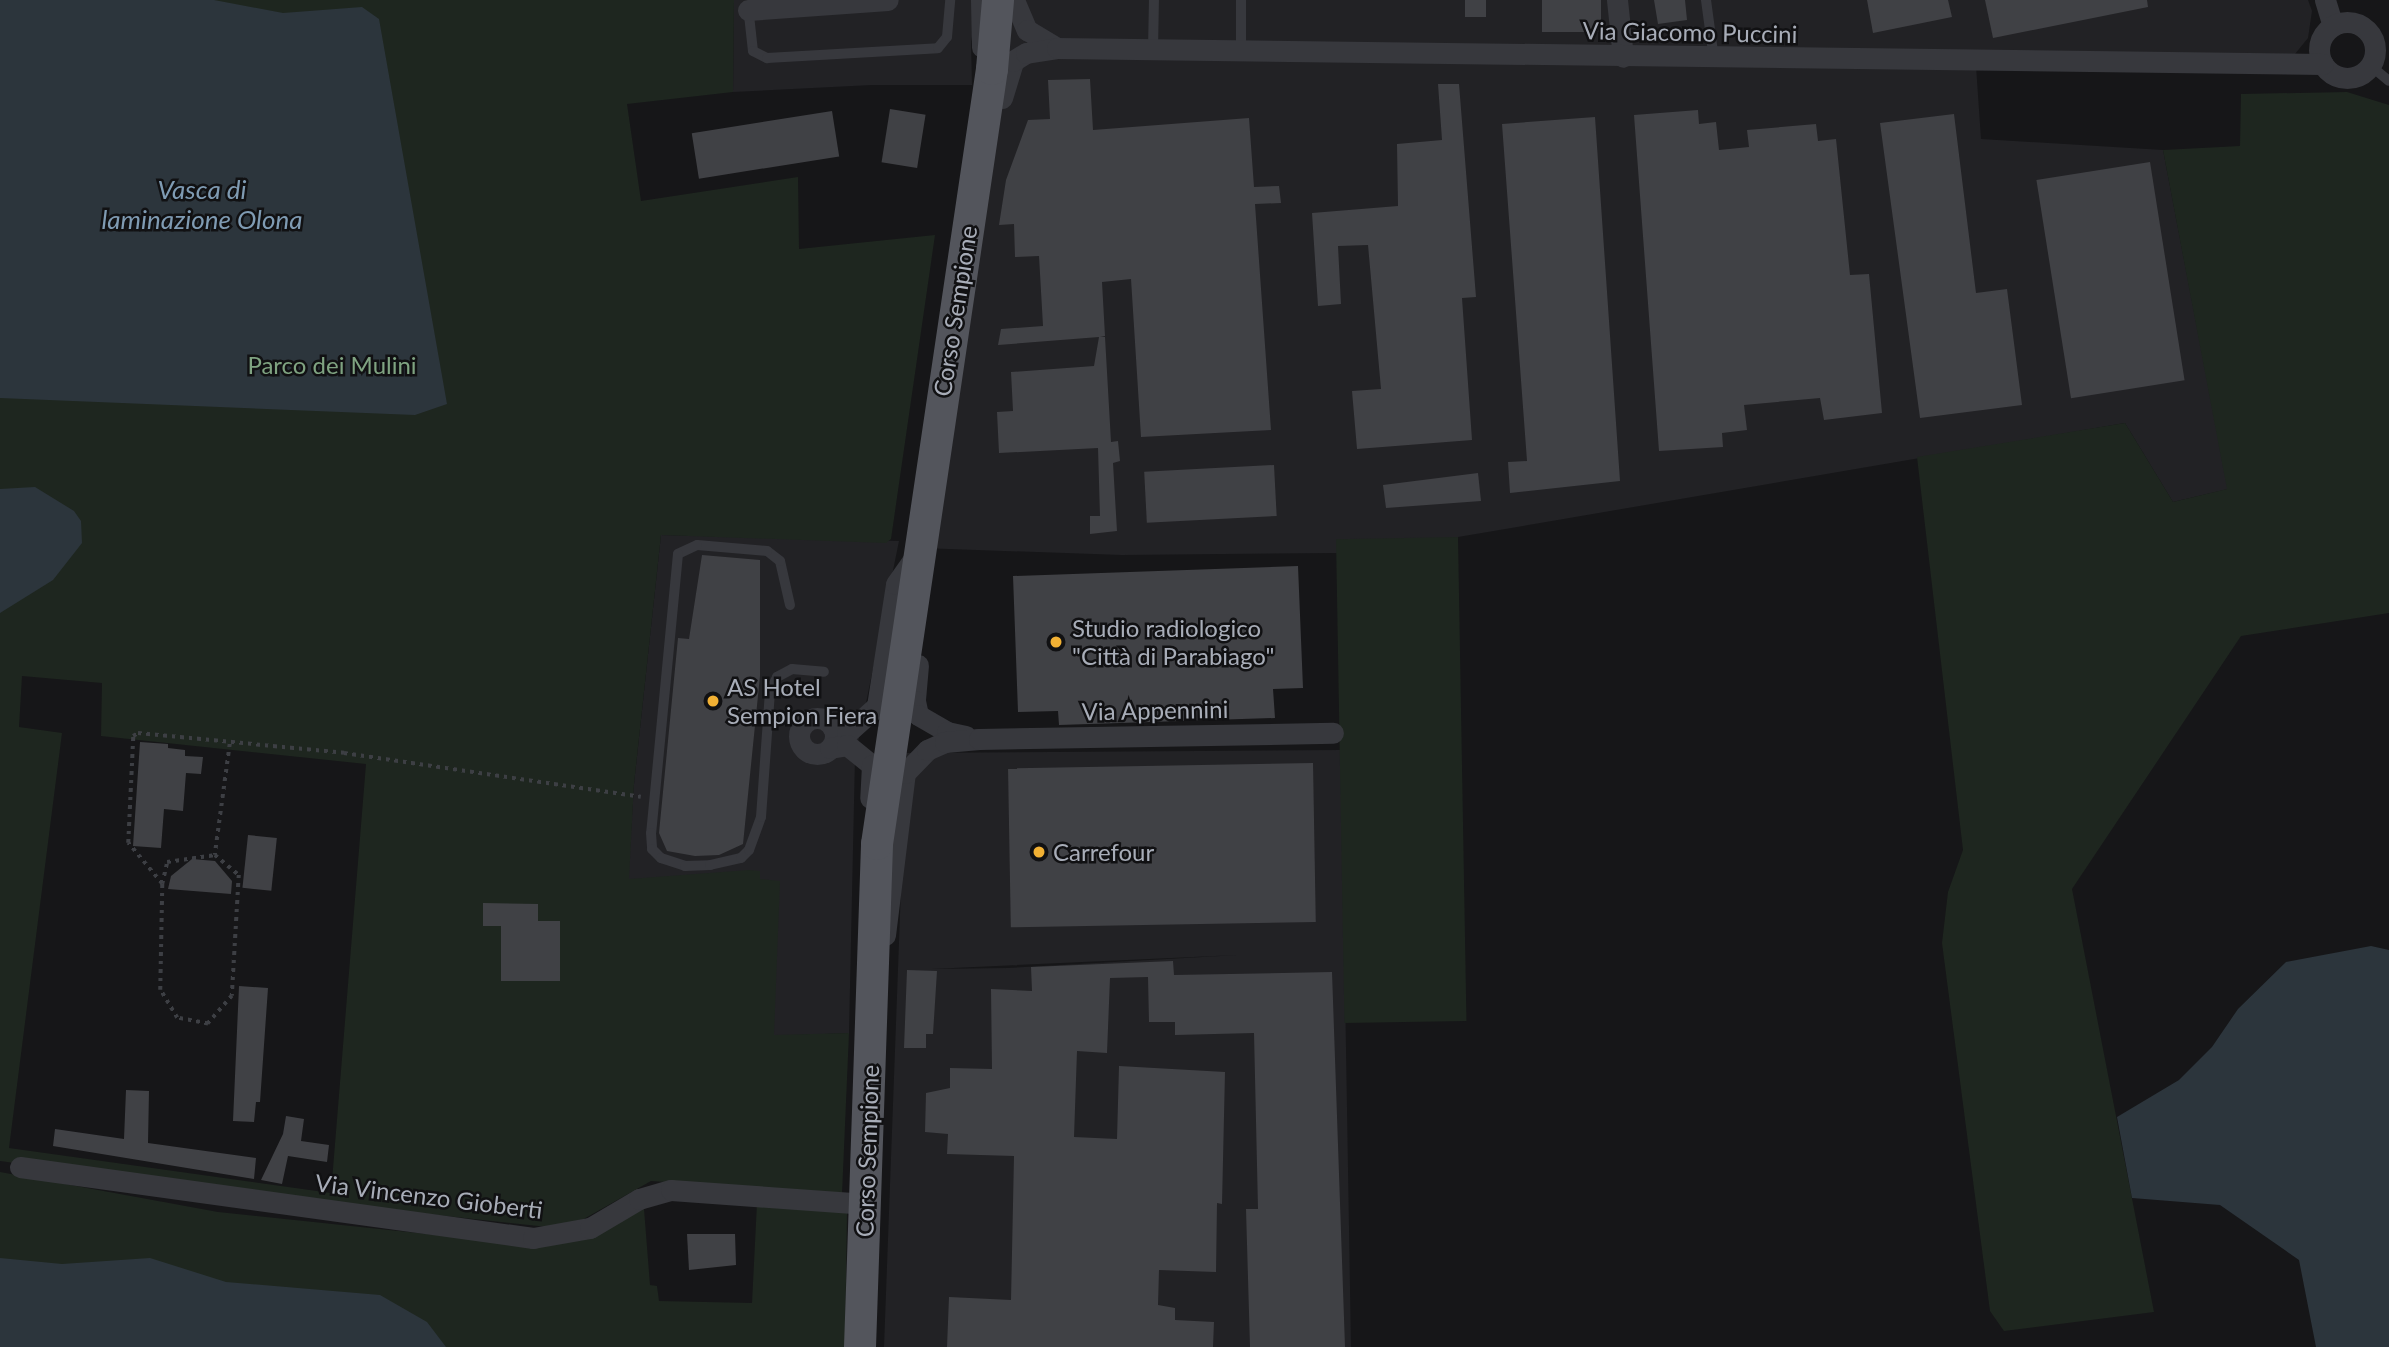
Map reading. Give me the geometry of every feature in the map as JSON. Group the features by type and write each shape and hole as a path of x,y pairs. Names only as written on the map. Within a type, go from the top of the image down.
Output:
{"main road":[{"name":"Corso Sempione","path":"860,1347 877,844 918,552 984,129 998,0"}],"street":[{"path":"748,5 888,0"},
{"name":"Corso Sempione","path":"981,0 981,46 992,69"},
{"path":"1014,0 1027,30 1057,48"},
{"path":"1617,0 1623,57"},
{"path":"2325,0 2333,26"},
{"path":"2351,23 2368,32 2375,48 2371,66 2346,79 2323,65 2322,39 2333,26 2351,23"},
{"name":"Via Giacomo Puccini","path":"984,129 997,113 1013,61 1026,53 1057,48 2323,65"},
{"name":"Corso Sempione","path":"873,955 860,923 872,765 847,745 832,738 847,733 877,706 896,584 918,552"},
{"name":"Via Appennini","path":"918,552 926,591 915,701 918,715 947,732 979,738 1332,733"},
{"name":"Via Appennini","path":"873,955 889,928 905,773 927,750 979,738"},
{"name":"Via Vincenzo Gioberti","path":"20,1167 533,1238 590,1228 639,1199 671,1190 866,1204"}],"lane":[{"path":"748,5 752,51 767,58 938,48 947,37 950,0"},
{"path":"1153,50 1154,0"},
{"path":"1241,0 1241,51"},
{"path":"1706,0 1714,58"},
{"path":"2371,66 2389,81"},
{"path":"790,605 780,561 767,551 698,545 678,554 653,799 653,849 661,858 685,866 741,858 755,839 761,817 770,691 777,677 792,669 824,672"}],"path":[{"path":"162,884 128,843 133,736 146,733 230,744 344,753 653,799"},
{"path":"215,855 230,744"},
{"path":"215,855 239,875 232,996 208,1024 177,1018 160,990 162,884 167,862 215,855"}],"shaded area":[{"path":"734,0 980,0 971,42 972,85 872,85 733,92"},
{"path":"1001,0 2308,0 2312,11 2308,38 2295,54 1975,51 1981,139 2163,150 2228,489 2173,502 2125,423 1458,537 1337,553 1122,555 921,548"},
{"path":"661,535 899,541 855,757 849,1033 774,1036 628,879 634,784"},
{"path":"1341,750 1351,1347 884,1347 906,753","holes":["1238,955 1008,968 931,969"]}],"green space":[{"name":"Parco dei Mulini","path":"0,0 734,0 733,92 627,104 641,201 798,177 799,249 935,235 891,539 886,543 661,535 634,784 629,879 749,870 760,871 760,879 780,881 774,1035 849,1033 842,1194 651,1181 566,1229 255,1195 0,1161","holes":["22,676 102,683 101,736 366,764 331,1193 9,1148 62,733 19,727"]},
{"path":"2347,92 2389,105 2389,613 2241,636 2072,889 2154,1312 2004,1331 1990,1311 1942,943 1948,892 1963,850 1917,457 2125,423 2173,502 2227,489 2163,150 2240,146 2241,94"},
{"path":"1458,537 1466,1021 1344,1023 1336,539"},
{"path":"0,1172 218,1212 540,1246 583,1240 644,1209 650,1285 657,1286 659,1301 752,1303 757,1203 847,1213 845,1347 0,1347"}],"water":[{"name":"Vasca di laminazione Olona","path":"0,0 214,0 283,13 362,7 379,19 447,404 415,415 0,398"},
{"path":"35,487 74,511 81,521 82,543 53,580 0,613 0,489"},
{"path":"2371,946 2389,950 2389,1347 2316,1347 2299,1260 2220,1205 2132,1198 2117,1117 2179,1080 2212,1047 2238,1009 2286,962"},
{"path":"0,1258 62,1264 150,1258 226,1282 380,1295 427,1322 446,1347 0,1347"}],"building":[{"path":"1465,0 1486,0 1486,17 1465,17"},
{"path":"1542,0 1601,0 1601,32 1542,32"},
{"path":"1654,0 1685,0 1687,20 1658,24"},
{"path":"1867,0 1948,0 1952,17 1873,33"},
{"path":"1985,0 2147,0 2148,7 1993,38"},
{"path":"1090,79 1093,130 1249,118 1254,187 1279,186 1281,203 1255,204 1271,430 1141,437 1131,279 1102,282 1105,336 1100,337 1105,337 1111,442 1118,441 1120,461 1113,463 1117,531 1090,534 1090,516 1100,516 1098,448 999,453 997,412 1013,411 1011,372 1094,366 1099,337 998,345 1001,329 1043,326 1039,256 1015,257 1014,224 999,225 1006,180 1028,120 1050,119 1048,80"},
{"path":"1438,84 1459,84 1476,297 1462,298 1472,440 1357,449 1352,391 1381,389 1368,245 1338,246 1341,304 1318,306 1312,213 1398,206 1397,144 1442,140"},
{"path":"890,109 926,115 917,168 882,162"},
{"path":"1698,110 1699,124 1716,122 1719,150 1749,147 1747,130 1816,124 1818,141 1836,139 1850,275 1869,274 1882,413 1824,420 1820,398 1744,405 1747,430 1722,433 1723,447 1659,451 1634,115"},
{"path":"832,111 839,156 699,179 692,133"},
{"path":"1954,114 1976,293 2007,289 2022,405 1920,418 1880,123"},
{"path":"1595,117 1620,481 1510,493 1508,462 1527,461 1502,124"},
{"path":"2150,162 2185,380 2071,398 2036,180"},
{"path":"1274,465 1277,516 1147,523 1144,472"},
{"path":"1478,473 1481,501 1386,508 1383,485"},
{"name":"AS Hotel Sempion Fiera","path":"702,555 760,560 760,676 743,844 719,855 695,856 667,851 659,833 678,638 689,639"},
{"path":"1298,566 1303,688 1273,689 1275,718 1059,725 1058,711 1018,712 1013,576"},
{"path":"140,742 168,744 168,748 185,750 185,756 203,757 201,774 186,773 183,811 164,809 161,848 133,846"},
{"path":"1313,763 1316,922 1011,927 1008,768"},
{"path":"248,835 277,838 271,891 242,888"},
{"path":"192,859 215,861 232,881 231,894 168,889 171,876"},
{"path":"483,903 538,904 538,921 560,921 560,981 501,981 501,926 483,926"},
{"path":"1173,961 1174,975 1332,972 1345,1347 1250,1347 1246,1209 1258,1209 1254,1033 1175,1035 1175,1022 1149,1022 1148,977 1110,978 1107,1053 1077,1051 1074,1137 1117,1139 1119,1066 1225,1072 1222,1204 1217,1203 1216,1272 1159,1270 1158,1305 1175,1308 1175,1320 1214,1322 1213,1347 947,1347 949,1297 1011,1300 1014,1156 947,1154 948,1134 925,1132 926,1093 950,1088 950,1068 992,1069 991,989 1032,991 1031,967"},
{"path":"907,970 937,971 933,1034 926,1034 926,1048 904,1048"},
{"path":"239,986 268,988 260,1102 256,1102 254,1122 233,1121"},
{"path":"126,1090 149,1091 148,1143 256,1158 254,1179 53,1146 55,1129 124,1139"},
{"path":"286,1116 304,1119 301,1141 329,1145 327,1162 288,1156 282,1184 261,1180 283,1134"},
{"path":"687,1234 735,1234 736,1265 689,1270"}],"place":[{"name":"Studio radiologico \"Città di Parabiago\"","path":"1056,642"},
{"name":"AS Hotel Sempion Fiera","path":"713,701"},
{"name":"Carrefour","path":"1039,852"}]}
